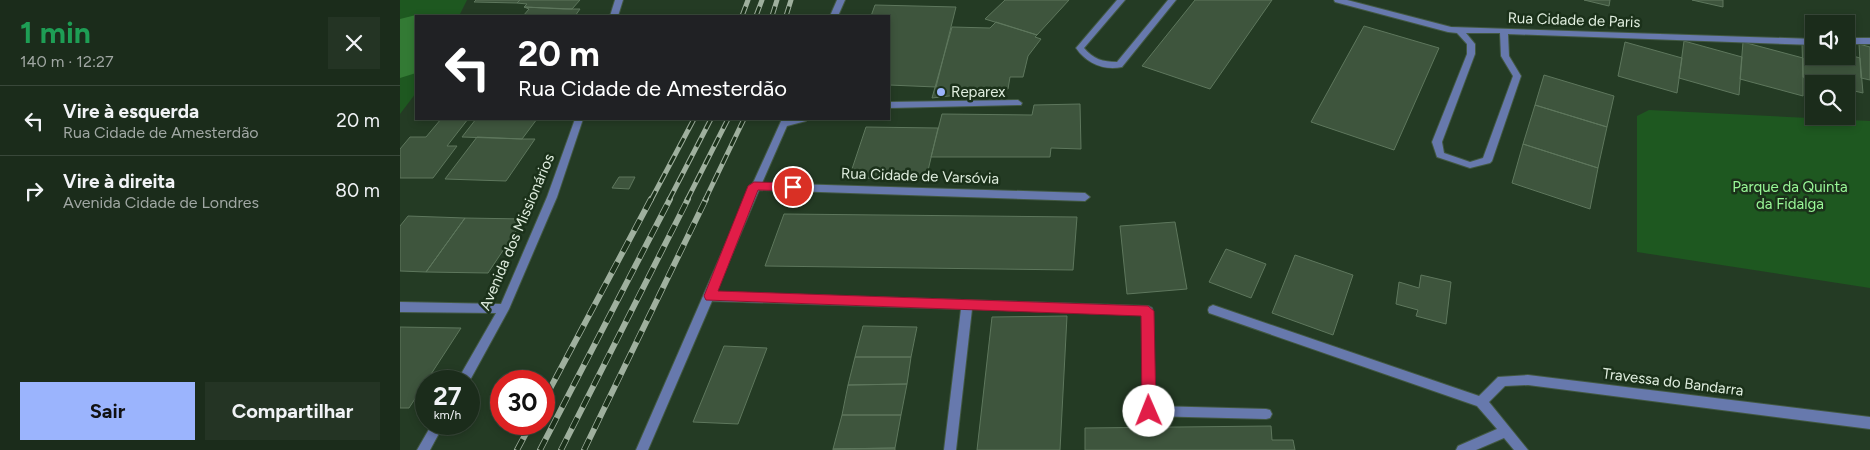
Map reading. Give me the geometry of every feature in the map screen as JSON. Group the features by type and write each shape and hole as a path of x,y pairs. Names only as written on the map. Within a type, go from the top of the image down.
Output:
{"street":[{"path":"614,15 619,0"},
{"path":"834,15 841,0"},
{"path":"1121,0 1080,48 1085,57 1105,66 1119,65 1172,0"},
{"name":"Rua Cidade de Paris","path":"1338,0 1460,32 1504,31 1805,42"},
{"path":"1460,32 1471,44 1471,54 1437,142 1440,155 1470,165 1487,161 1517,76 1505,56 1504,31"},
{"path":"1855,41 1870,41"},
{"path":"890,105 1018,103"},
{"name":"Avenida dos Missionários","path":"469,370 504,309 552,197 579,120"},
{"path":"642,450 710,296 754,186 785,122"},
{"name":"Rua Cidade de Varsóvia","path":"754,186 1085,197"},
{"path":"710,296 1148,311 1149,411 1266,414"},
{"path":"950,450 967,304"},
{"path":"400,307 504,309"},
{"path":"1213,310 1481,402 1522,450"},
{"name":"Travessa do Bandarra","path":"1481,402 1502,381 1528,380 1870,423"},
{"path":"1462,450 1506,431"},
{"path":"423,450 432,435"}],"green space":[{"path":"400,0 467,0 460,15 415,15 415,94 400,114"},
{"name":"Parque da Quinta da Fidalga","path":"1649,110 1805,118 1805,125 1855,125 1855,120 1870,121 1870,288 1637,252 1637,116"}],"building":[{"path":"476,0 520,0 517,3 474,2"},
{"path":"520,0 580,0 572,9 524,7 527,4 517,3"},
{"path":"1005,0 1069,0 1037,35 985,19"},
{"path":"1195,0 1272,0 1210,89 1142,66"},
{"path":"1584,0 1610,0 1609,6"},
{"path":"1692,0 1723,0 1723,7"},
{"path":"875,5 956,7 936,87 890,85 890,15 871,15"},
{"path":"524,7 580,9 576,15 524,15 529,9"},
{"path":"996,22 1037,35 1035,37 1041,39 1028,56 1023,77 1010,77 1008,89 932,98 952,27 990,28"},
{"path":"1364,26 1439,48 1394,150 1311,122"},
{"path":"1684,41 1742,57 1739,95 1679,78"},
{"path":"1625,42 1682,58 1677,93 1618,76"},
{"path":"1743,42 1803,58 1803,96 1740,79"},
{"path":"1802,43 1805,44 1805,65 1855,65 1855,57 1860,58 1863,93 1855,91 1855,75 1805,75 1805,78 1803,77"},
{"path":"1859,44 1870,47 1870,80 1861,78"},
{"path":"1544,75 1614,96 1607,127 1535,105"},
{"path":"1080,104 1081,149 1051,148 1050,157 931,157 942,114 1032,115 1034,105"},
{"path":"1535,105 1607,127 1598,168 1523,144"},
{"path":"440,120 467,120 447,146 457,146 433,178 400,178 400,149 410,137 426,137"},
{"path":"475,120 536,120 522,139 462,137"},
{"path":"866,127 938,128 926,179 849,178"},
{"path":"477,137 535,139 506,181 445,179"},
{"path":"1523,144 1598,168 1590,209 1512,183"},
{"path":"619,177 635,177 629,189 612,188"},
{"path":"784,214 1077,217 1073,270 765,266"},
{"path":"408,216 465,218 426,272 400,271 400,226"},
{"path":"465,218 524,219 488,273 426,272"},
{"path":"1175,222 1187,289 1127,294 1120,226"},
{"path":"1226,249 1266,264 1251,298 1209,282"},
{"path":"1295,255 1353,275 1333,335 1272,313"},
{"path":"1421,275 1451,282 1446,324 1416,316 1418,310 1396,304 1399,282 1419,288"},
{"path":"1067,316 1060,450 977,450 992,317"},
{"path":"863,326 917,327 911,357 855,357"},
{"path":"400,327 461,328 434,370 415,370 415,399 409,408 400,408"},
{"path":"724,346 767,348 738,424 693,422"},
{"path":"855,357 911,357 907,384 848,385"},
{"path":"907,384 901,415 842,415 848,385"},
{"path":"842,415 901,415 895,448 833,449"},
{"path":"1271,426 1272,440 1293,440 1295,450 1085,450 1085,428"},
{"path":"895,448 895,450 833,450 833,449"}],"waterway":[{"path":"400,62 415,31"}],"railway":[{"path":"742,15 748,0"},
{"path":"756,15 762,0"},
{"path":"772,15 777,0"},
{"path":"786,15 791,0"},
{"path":"651,200 693,120"},
{"path":"669,200 710,120"},
{"path":"687,200 727,120"},
{"path":"705,200 744,120"},
{"path":"555,379 651,199"},
{"path":"540,450 670,199"},
{"path":"561,450 688,199"},
{"path":"584,450 706,199"},
{"path":"517,450 525,435"}],"place":[{"name":"Reparex","path":"941,92"}],"route":[{"path":"793,187 754,186 710,296 1148,311 1149,411"}]}
